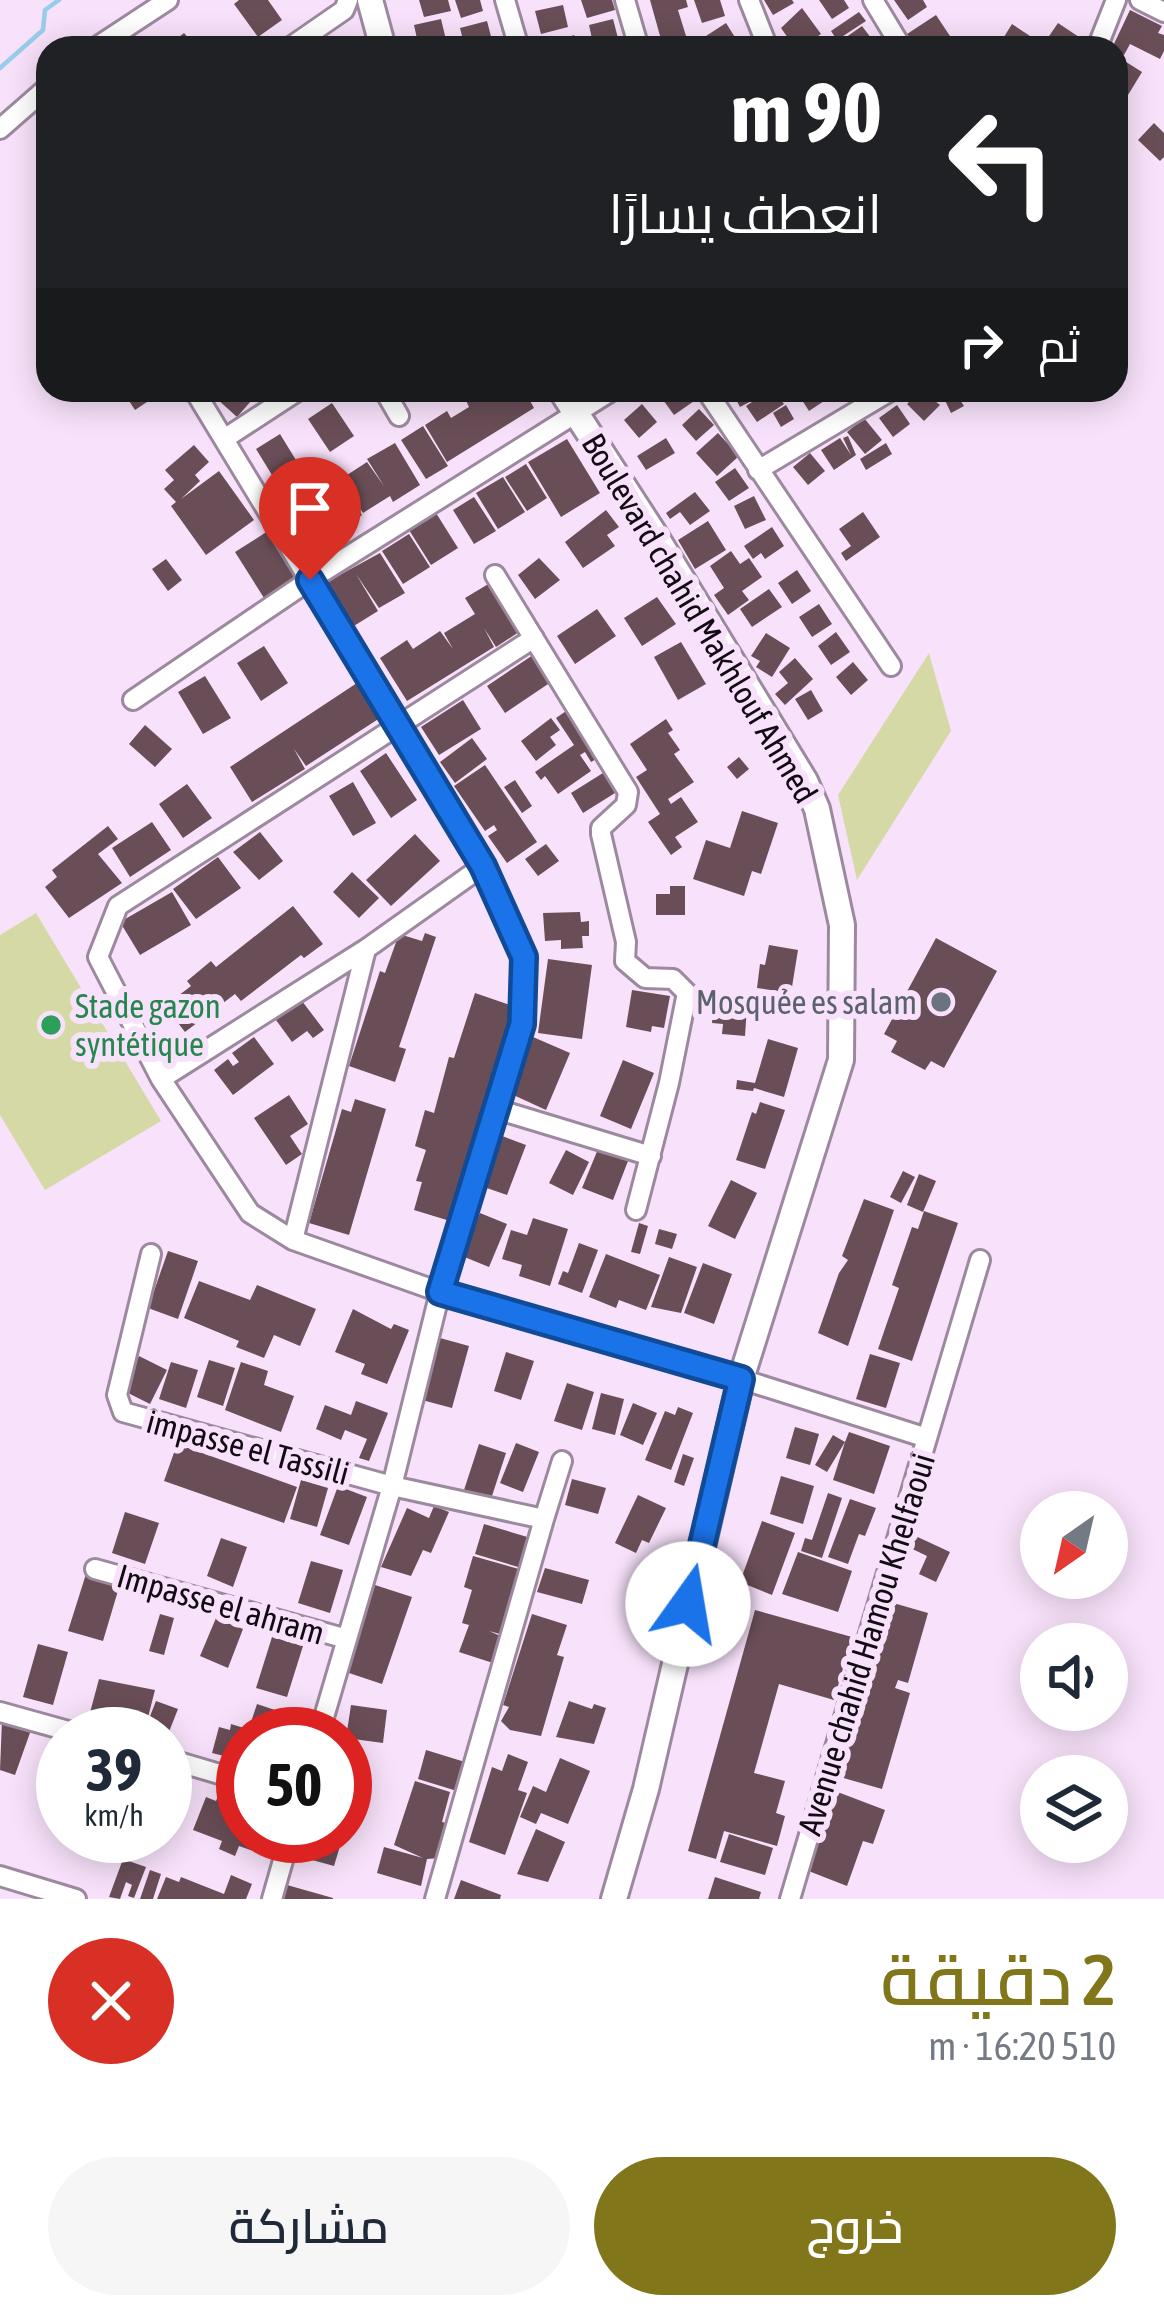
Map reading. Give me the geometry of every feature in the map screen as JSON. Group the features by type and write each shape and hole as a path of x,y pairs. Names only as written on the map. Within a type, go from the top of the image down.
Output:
{"main road":[{"path":"370,0 380,36"},
{"name":"Boulevard chahid Makhlouf Ahmed","path":"569,402 805,781 817,809 842,925 841,1060 741,1379 646,1789 614,1899"}],"street":[{"path":"112,36 168,0"},
{"path":"306,36 344,10 349,0"},
{"path":"506,0 515,36"},
{"path":"626,0 636,36"},
{"path":"749,0 763,36"},
{"path":"874,0 895,36"},
{"path":"1101,36 1116,0"},
{"path":"1140,0 1164,12"},
{"path":"0,129 36,98"},
{"path":"201,402 483,866 524,957 522,1024 440,1292 392,1486 328,1707"},
{"path":"224,440 281,402"},
{"path":"391,402 399,416"},
{"path":"134,700 567,402"},
{"path":"714,402 891,666"},
{"path":"758,470 872,402"},
{"path":"495,575 628,792 626,805 601,828 626,961 631,970 646,978 673,979 687,993 636,1210"},
{"name":"Avenue chahid Hamou Khelfaoui","path":"534,638 118,906 98,957 161,1079 250,1214 293,1240 440,1292 927,1438 790,1899"},
{"path":"161,1079 366,949 483,866"},
{"path":"293,1240 366,949"},
{"path":"496,1109 651,1156"},
{"name":"impasse el Tassili","path":"152,1254 117,1395 123,1412 392,1486"},
{"path":"927,1438 980,1260"},
{"path":"435,1899 562,1461"},
{"path":"392,1486 544,1520"},
{"name":"Impasse el ahram","path":"95,1569 347,1639"},
{"path":"0,1712 36,1722"},
{"path":"272,1899 282,1863"},
{"path":"0,1876 76,1899"}],"green space":[{"path":"929,653 951,731 857,880 838,795"},
{"name":"Stade gazon syntétique","path":"36,913 161,1121 45,1190 0,1115 0,935"}],"building":[{"path":"268,0 282,20 257,36 234,4"},
{"path":"419,0 448,0 451,11 424,17"},
{"path":"455,0 480,0 483,11 461,18"},
{"path":"581,0 612,0 615,10 587,18"},
{"path":"650,0 686,0 688,7 678,10 686,36 660,36"},
{"path":"694,0 720,0 725,16 702,23"},
{"path":"764,0 792,0 794,3 773,15"},
{"path":"819,0 844,0 849,8 832,19"},
{"path":"894,0 923,0 927,7 908,20"},
{"path":"563,5 568,27 541,34 535,11"},
{"path":"802,8 821,34 787,36 781,28"},
{"path":"1130,10 1162,26 1158,33 1164,35 1164,51 1160,59 1130,44 1128,48 1128,36 1118,36"},
{"path":"859,12 866,21 843,36 831,31"},
{"path":"936,15 950,36 904,36"},
{"path":"441,19 445,36 416,36 414,25"},
{"path":"613,19 617,36 591,36 589,25"},
{"path":"487,21 491,36 462,36 460,28"},
{"path":"726,23 734,36 706,36"},
{"path":"1058,23 1078,36 1049,36"},
{"path":"1012,24 1030,36 1005,36"},
{"path":"862,26 870,36 848,36"},
{"path":"1128,63 1142,72 1128,95"},
{"path":"1154,123 1164,133 1160,161 1138,140"},
{"path":"220,402 250,402 237,417"},
{"path":"467,402 531,402 534,408 447,462 425,425 447,411 451,418 469,407"},
{"path":"665,402 693,402 674,415"},
{"path":"752,402 784,404 757,422 746,406"},
{"path":"936,402 940,405 924,421 907,404"},
{"path":"946,402 961,402 964,406 951,413"},
{"path":"332,403 354,436 330,452 308,419"},
{"path":"642,404 657,422 639,438 624,420"},
{"path":"786,405 794,419 781,427 773,413"},
{"path":"897,405 910,424 893,437 879,418"},
{"path":"699,409 714,425 696,441 682,425"},
{"path":"864,418 882,440 865,454 847,432"},
{"path":"423,426 448,466 426,479 401,440"},
{"path":"718,433 739,456 717,476 696,453"},
{"path":"280,434 307,478 283,493 256,449"},
{"path":"848,436 856,455 834,470 821,450 840,438 851,455 843,438"},
{"path":"666,438 675,453 646,470 637,456"},
{"path":"567,439 600,493 561,517 528,462"},
{"path":"395,443 420,485 363,513 341,479 367,462 384,486 367,459"},
{"path":"886,443 892,454 866,470 860,459"},
{"path":"194,445 209,462 195,475 200,481 181,499 219,471 254,520 206,555 164,489 174,480 165,470"},
{"path":"810,453 825,471 808,485 793,467"},
{"path":"526,464 547,498 527,511 505,477"},
{"path":"735,468 749,488 729,501 715,482"},
{"path":"503,477 525,512 498,529 476,493"},
{"path":"338,478 362,515 333,534 309,496"},
{"path":"301,488 323,524 299,538 277,502"},
{"path":"695,492 710,511 690,525 680,512 670,519 666,513"},
{"path":"754,496 766,520 745,529 734,506"},
{"path":"474,497 496,531 474,544 453,510"},
{"path":"606,510 619,527 607,535 615,546 583,568 565,542"},
{"path":"863,512 880,537 846,561 841,553 851,546 839,529"},
{"path":"436,513 458,548 431,565 409,530"},
{"path":"708,521 726,550 695,569 678,540"},
{"path":"772,527 784,546 765,559 761,553 753,559 744,546"},
{"path":"268,531 297,577 264,598 235,552"},
{"path":"409,534 430,567 403,584 382,551"},
{"path":"731,551 740,564 749,558 762,577 742,591 749,600 728,615 714,595 724,588 710,566"},
{"path":"380,553 405,593 379,608 356,574 378,611 349,629 323,584"},
{"path":"539,558 560,580 535,599 518,575"},
{"path":"166,559 182,580 168,591 152,569"},
{"path":"797,570 811,591 792,604 778,583"},
{"path":"495,580 525,628 496,647 484,628 494,647 407,701 380,658 407,640 413,649 440,631 453,649 444,633 475,614 465,598"},
{"path":"769,589 782,607 752,627 740,609"},
{"path":"657,597 676,624 642,646 624,618"},
{"path":"819,604 832,624 812,637 799,617"},
{"path":"597,609 616,636 575,664 557,636"},
{"path":"836,632 850,652 831,665 818,646"},
{"path":"766,633 790,648 772,677 756,667 760,661 751,656"},
{"path":"681,642 706,684 678,700 654,657"},
{"path":"264,646 288,683 261,701 237,663"},
{"path":"536,653 554,680 505,713 487,686"},
{"path":"795,658 813,679 785,705 775,694 788,683 779,672"},
{"path":"853,662 868,680 851,695 836,677"},
{"path":"205,676 231,718 203,734 178,692"},
{"path":"360,681 383,716 306,766 294,749 305,769 252,802 230,767"},
{"path":"811,690 823,711 808,720 795,699"},
{"path":"463,700 481,729 439,755 421,727"},
{"path":"569,709 600,757 591,762 585,752 580,755 591,771 558,794 545,776 541,780 535,772 574,745 556,718"},
{"path":"551,718 560,730 550,737 556,745 536,761 521,741"},
{"path":"666,719 673,730 668,733 680,750 674,754 694,782 668,799 671,804 681,797 698,822 675,837 682,847 671,855 648,822 660,814 636,777 647,770 630,744"},
{"path":"145,725 172,749 155,767 129,744"},
{"path":"472,738 487,759 455,783 440,762"},
{"path":"386,753 417,800 391,818 360,771"},
{"path":"739,757 749,769 737,779 727,767"},
{"path":"485,765 537,842 507,863 488,836 497,830 494,825 485,831 454,786"},
{"path":"603,773 615,793 583,813 571,793"},
{"path":"515,780 532,806 522,813 504,787"},
{"path":"353,782 376,823 353,836 329,796"},
{"path":"187,784 212,818 183,838 159,804"},
{"path":"742,811 778,823 761,874 752,871 744,896 693,879 706,840 730,848"},
{"path":"152,822 171,850 130,877 112,848"},
{"path":"108,826 118,839 98,854 122,883 69,918 45,887 57,877 52,870"},
{"path":"260,832 283,861 259,880 233,852"},
{"path":"415,834 440,861 391,906 366,880"},
{"path":"546,844 559,861 538,876 525,859"},
{"path":"218,857 241,888 196,919 173,889"},
{"path":"352,872 379,898 359,918 333,892"},
{"path":"670,886 685,886 685,915 656,915 656,894 670,894"},
{"path":"172,892 191,925 140,955 120,922"},
{"path":"293,906 323,944 241,1001 235,994 185,1032 165,1006 191,986 187,981 211,961 216,967"},
{"path":"580,912 581,922 589,921 583,948 561,949 561,940 545,941 543,913"},
{"path":"425,933 436,937 399,1047 406,1049 395,1082 349,1066 380,971 385,973 399,934 422,941"},
{"name":"Mosquée es salam","path":"936,938 997,971 944,1068 931,1061 925,1070 891,1052 897,1041 884,1034"},
{"path":"769,945 798,950 791,993 757,988"},
{"path":"548,959 592,965 582,1039 538,1033"},
{"path":"632,990 670,996 664,1028 652,1026 651,1032 626,1027"},
{"path":"475,993 516,1007 450,1221 414,1210 422,1182 416,1181 426,1150 415,1146 425,1110 434,1113 449,1057 454,1058"},
{"path":"302,1001 324,1030 313,1038 307,1031 292,1042 276,1020"},
{"path":"725,1005 747,1007 745,1036 722,1034 723,1024 712,1023 713,1012 724,1013"},
{"path":"254,1037 274,1064 233,1095 214,1070 228,1059 233,1066 239,1062 232,1053"},
{"path":"533,1037 570,1053 546,1110 509,1093"},
{"path":"768,1039 798,1048 784,1097 754,1088 736,1089 737,1080 755,1083"},
{"path":"623,1060 654,1073 631,1129 600,1116"},
{"path":"289,1095 308,1124 290,1136 302,1154 286,1165 254,1118"},
{"path":"355,1099 386,1109 349,1235 309,1223 342,1109 351,1112"},
{"path":"760,1102 785,1110 765,1169 736,1160"},
{"path":"497,1134 526,1145 507,1195 478,1185"},
{"path":"598,1149 628,1161 613,1200 582,1188"},
{"path":"566,1150 589,1162 573,1195 549,1183"},
{"path":"903,1171 915,1177 901,1203 890,1197"},
{"path":"919,1174 936,1181 923,1212 907,1205"},
{"path":"731,1180 757,1193 735,1239 708,1226"},
{"path":"864,1199 894,1210 848,1346 818,1333 848,1260 842,1256"},
{"path":"924,1211 958,1223 912,1361 878,1349 899,1288 892,1285 912,1227 918,1229"},
{"path":"480,1213 507,1224 489,1267 462,1256"},
{"path":"533,1218 568,1229 550,1286 519,1276 522,1265 502,1259 511,1230 527,1235"},
{"path":"639,1223 648,1226 640,1254 631,1252"},
{"path":"659,1229 677,1234 672,1249 655,1244"},
{"path":"579,1243 598,1250 582,1293 558,1284 563,1271 568,1273"},
{"path":"168,1251 198,1261 178,1319 148,1308"},
{"path":"606,1254 660,1275 646,1310 619,1300 616,1308 589,1297"},
{"path":"669,1257 697,1267 681,1313 651,1307"},
{"path":"703,1263 732,1274 714,1324 684,1313"},
{"path":"199,1281 250,1300 257,1285 316,1309 300,1346 274,1335 264,1358 236,1347 239,1341 184,1318"},
{"path":"353,1309 391,1329 394,1324 409,1330 387,1384 361,1374 365,1364 335,1352"},
{"path":"440,1338 469,1346 452,1408 422,1400"},
{"path":"506,1352 534,1361 521,1400 494,1391"},
{"path":"870,1354 900,1363 886,1408 856,1399"},
{"path":"139,1356 167,1370 150,1404 122,1390"},
{"path":"209,1360 235,1368 223,1406 197,1397"},
{"path":"171,1362 198,1370 186,1408 159,1399"},
{"path":"241,1362 268,1371 264,1385 294,1396 281,1432 225,1410"},
{"path":"567,1383 594,1392 582,1430 554,1421"},
{"path":"601,1393 624,1399 615,1435 592,1429"},
{"path":"356,1401 388,1413 369,1461 359,1458 367,1439 345,1430 341,1440 316,1429 325,1405 351,1415"},
{"path":"633,1403 657,1413 643,1445 620,1435"},
{"path":"678,1407 693,1413 671,1470 645,1460 665,1411 675,1415"},
{"path":"795,1427 819,1434 810,1465 786,1458"},
{"path":"849,1432 890,1446 874,1494 833,1480"},
{"path":"833,1435 845,1442 827,1472 815,1465"},
{"path":"516,1443 539,1452 523,1492 500,1483"},
{"path":"177,1444 297,1487 284,1523 164,1481"},
{"path":"479,1444 506,1453 491,1499 464,1490"},
{"path":"683,1454 694,1458 684,1486 674,1482"},
{"path":"781,1476 814,1486 803,1524 770,1514"},
{"path":"572,1479 606,1488 598,1514 565,1505"},
{"path":"301,1480 328,1488 317,1527 290,1519"},
{"path":"338,1486 367,1497 349,1545 320,1535"},
{"path":"828,1493 842,1498 822,1558 801,1551 805,1538 812,1540"},
{"path":"638,1495 666,1508 649,1543 642,1540 636,1553 615,1543"},
{"path":"850,1499 876,1508 848,1564 828,1557"},
{"path":"434,1506 449,1512 431,1553 423,1550 411,1576 381,1567 407,1508 429,1518"},
{"path":"125,1512 159,1523 145,1564 112,1553"},
{"path":"762,1521 795,1533 772,1595 740,1582"},
{"path":"484,1524 534,1539 525,1569 475,1554"},
{"path":"909,1533 950,1552 936,1582 919,1574 927,1556 904,1545"},
{"path":"221,1538 247,1547 233,1587 207,1576"},
{"path":"798,1552 852,1571 838,1612 782,1594"},
{"path":"473,1556 526,1571 507,1636 489,1631 505,1638 496,1664 459,1652 469,1625 462,1623 472,1590 464,1587"},
{"path":"311,1561 343,1570 330,1613 298,1603"},
{"path":"545,1568 589,1580 582,1604 537,1592"},
{"path":"86,1574 120,1584 103,1641 68,1631"},
{"path":"375,1585 412,1597 382,1684 346,1672"},
{"path":"883,1600 928,1613 908,1683 898,1680 895,1688 910,1693 882,1789 833,1775"},
{"path":"755,1610 852,1637 834,1700 779,1684 754,1773 785,1781 776,1813 785,1816 777,1846 724,1831 716,1859 688,1851"},
{"path":"160,1614 174,1618 164,1655 149,1651"},
{"path":"532,1614 567,1625 557,1655 564,1657 541,1736 510,1730 501,1721 509,1707 503,1705"},
{"path":"216,1618 243,1629 228,1668 200,1656"},
{"path":"272,1637 303,1646 287,1697 256,1688"},
{"path":"38,1644 68,1652 53,1705 23,1697"},
{"path":"99,1679 155,1690 151,1707 91,1707"},
{"path":"569,1701 606,1708 594,1744 556,1737"},
{"path":"372,1708 387,1710 383,1743 372,1742"},
{"path":"2,1720 31,1730 15,1775 0,1770"},
{"path":"426,1750 465,1762 457,1791 418,1779"},
{"path":"508,1754 528,1762 518,1790 527,1793 505,1855 469,1842 492,1767 502,1771"},
{"path":"560,1758 590,1771 568,1824 541,1813 536,1824 520,1817 533,1786 546,1792"},
{"path":"415,1781 450,1792 442,1822 450,1824 440,1858 427,1859 421,1886 377,1873 384,1847 423,1858 394,1845"},
{"path":"835,1791 885,1810 873,1844 863,1841 847,1886 806,1870"},
{"path":"206,1797 216,1801 216,1839 193,1830"},
{"path":"536,1829 565,1842 548,1882 517,1874"},
{"path":"729,1834 773,1848 765,1875 720,1862"},
{"path":"122,1863 146,1867 134,1898 128,1896 132,1885 126,1882 120,1899 109,1897"},
{"path":"150,1870 161,1874 153,1899 140,1899"},
{"path":"231,1875 252,1884 246,1899 157,1899 166,1877 179,1882 181,1877 224,1894"},
{"path":"715,1877 761,1892 759,1899 708,1899"},
{"path":"461,1880 501,1895 500,1899 454,1899"},
{"path":"287,1885 333,1898 333,1899 283,1899"}],"waterway":[{"path":"36,36 43,30 45,10 59,0"},
{"path":"0,68 36,36"}],"place":[{"name":"Mosquée es salam","path":"941,1002"},
{"name":"Stade gazon syntétique","path":"51,1025"}],"route":[{"path":"310,580 483,866 524,957 522,1024 440,1292 741,1379 688,1604"}]}
